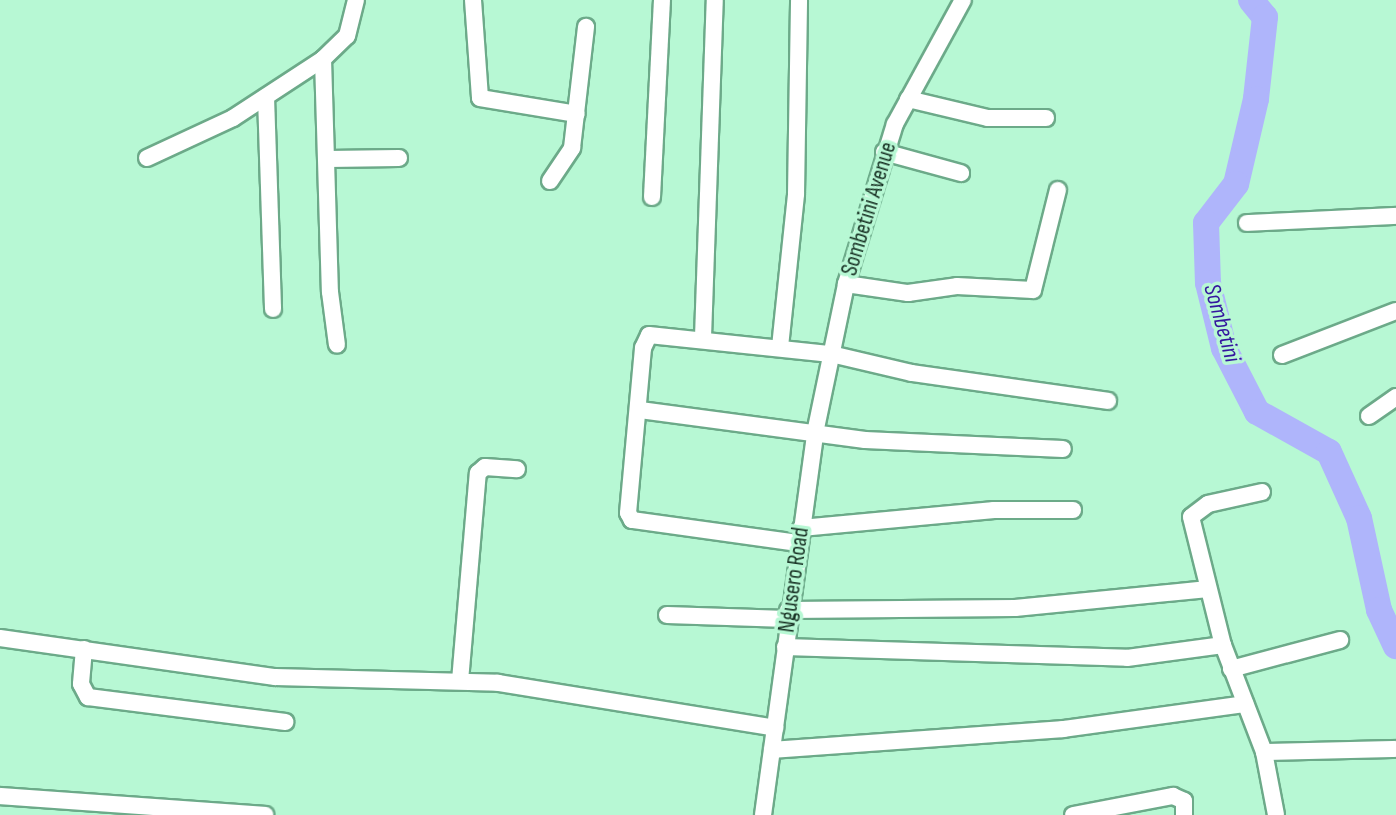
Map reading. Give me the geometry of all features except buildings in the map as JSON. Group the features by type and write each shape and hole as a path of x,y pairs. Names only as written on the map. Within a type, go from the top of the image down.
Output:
{"street":[{"path":"147,158 266,97 323,59 347,36 356,0"},
{"path":"473,0 480,98 577,114"},
{"path":"652,197 662,0"},
{"path":"703,337 715,0"},
{"path":"780,347 796,194 799,0"},
{"name":"Sombetini Avenue","path":"815,433 846,284 884,152 908,99 963,0"},
{"path":"550,181 570,153 586,27"},
{"path":"323,59 330,292 337,345"},
{"path":"266,97 273,309"},
{"path":"908,99 988,118 1046,118"},
{"path":"884,152 961,173"},
{"path":"328,159 399,158"},
{"path":"846,284 908,293 957,286 1033,290 1058,190"},
{"path":"1247,223 1396,216"},
{"path":"1282,355 1396,311"},
{"path":"1073,510 994,510 800,536 632,520 628,513 645,340 649,335 703,337 780,347 831,354 912,373 1108,401"},
{"path":"1369,416 1396,397"},
{"path":"640,410 904,444 1063,450"},
{"name":"Ngusero Road","path":"775,728 788,615 815,433"},
{"path":"460,681 478,472 485,467 517,469"},
{"path":"1262,492 1208,504 1191,517 1223,645 1264,752 1276,815"},
{"path":"667,615 788,615 1015,608 1208,589"},
{"path":"0,638 275,677 460,681 553,691 775,728 763,815"},
{"path":"1231,669 1340,640"},
{"path":"785,647 1127,657 1223,645"},
{"path":"84,649 81,684 88,697 285,722"},
{"path":"772,750 1026,733 1245,704"},
{"path":"1264,752 1395,749"},
{"path":"0,796 265,815"},
{"path":"1073,815 1173,796 1184,801 1184,815"}],"waterway":[{"name":"Sombetini","path":"1251,0 1265,17 1256,99 1236,184 1206,223 1208,283 1224,348 1257,412 1329,452 1359,518 1379,610 1396,646"}]}
